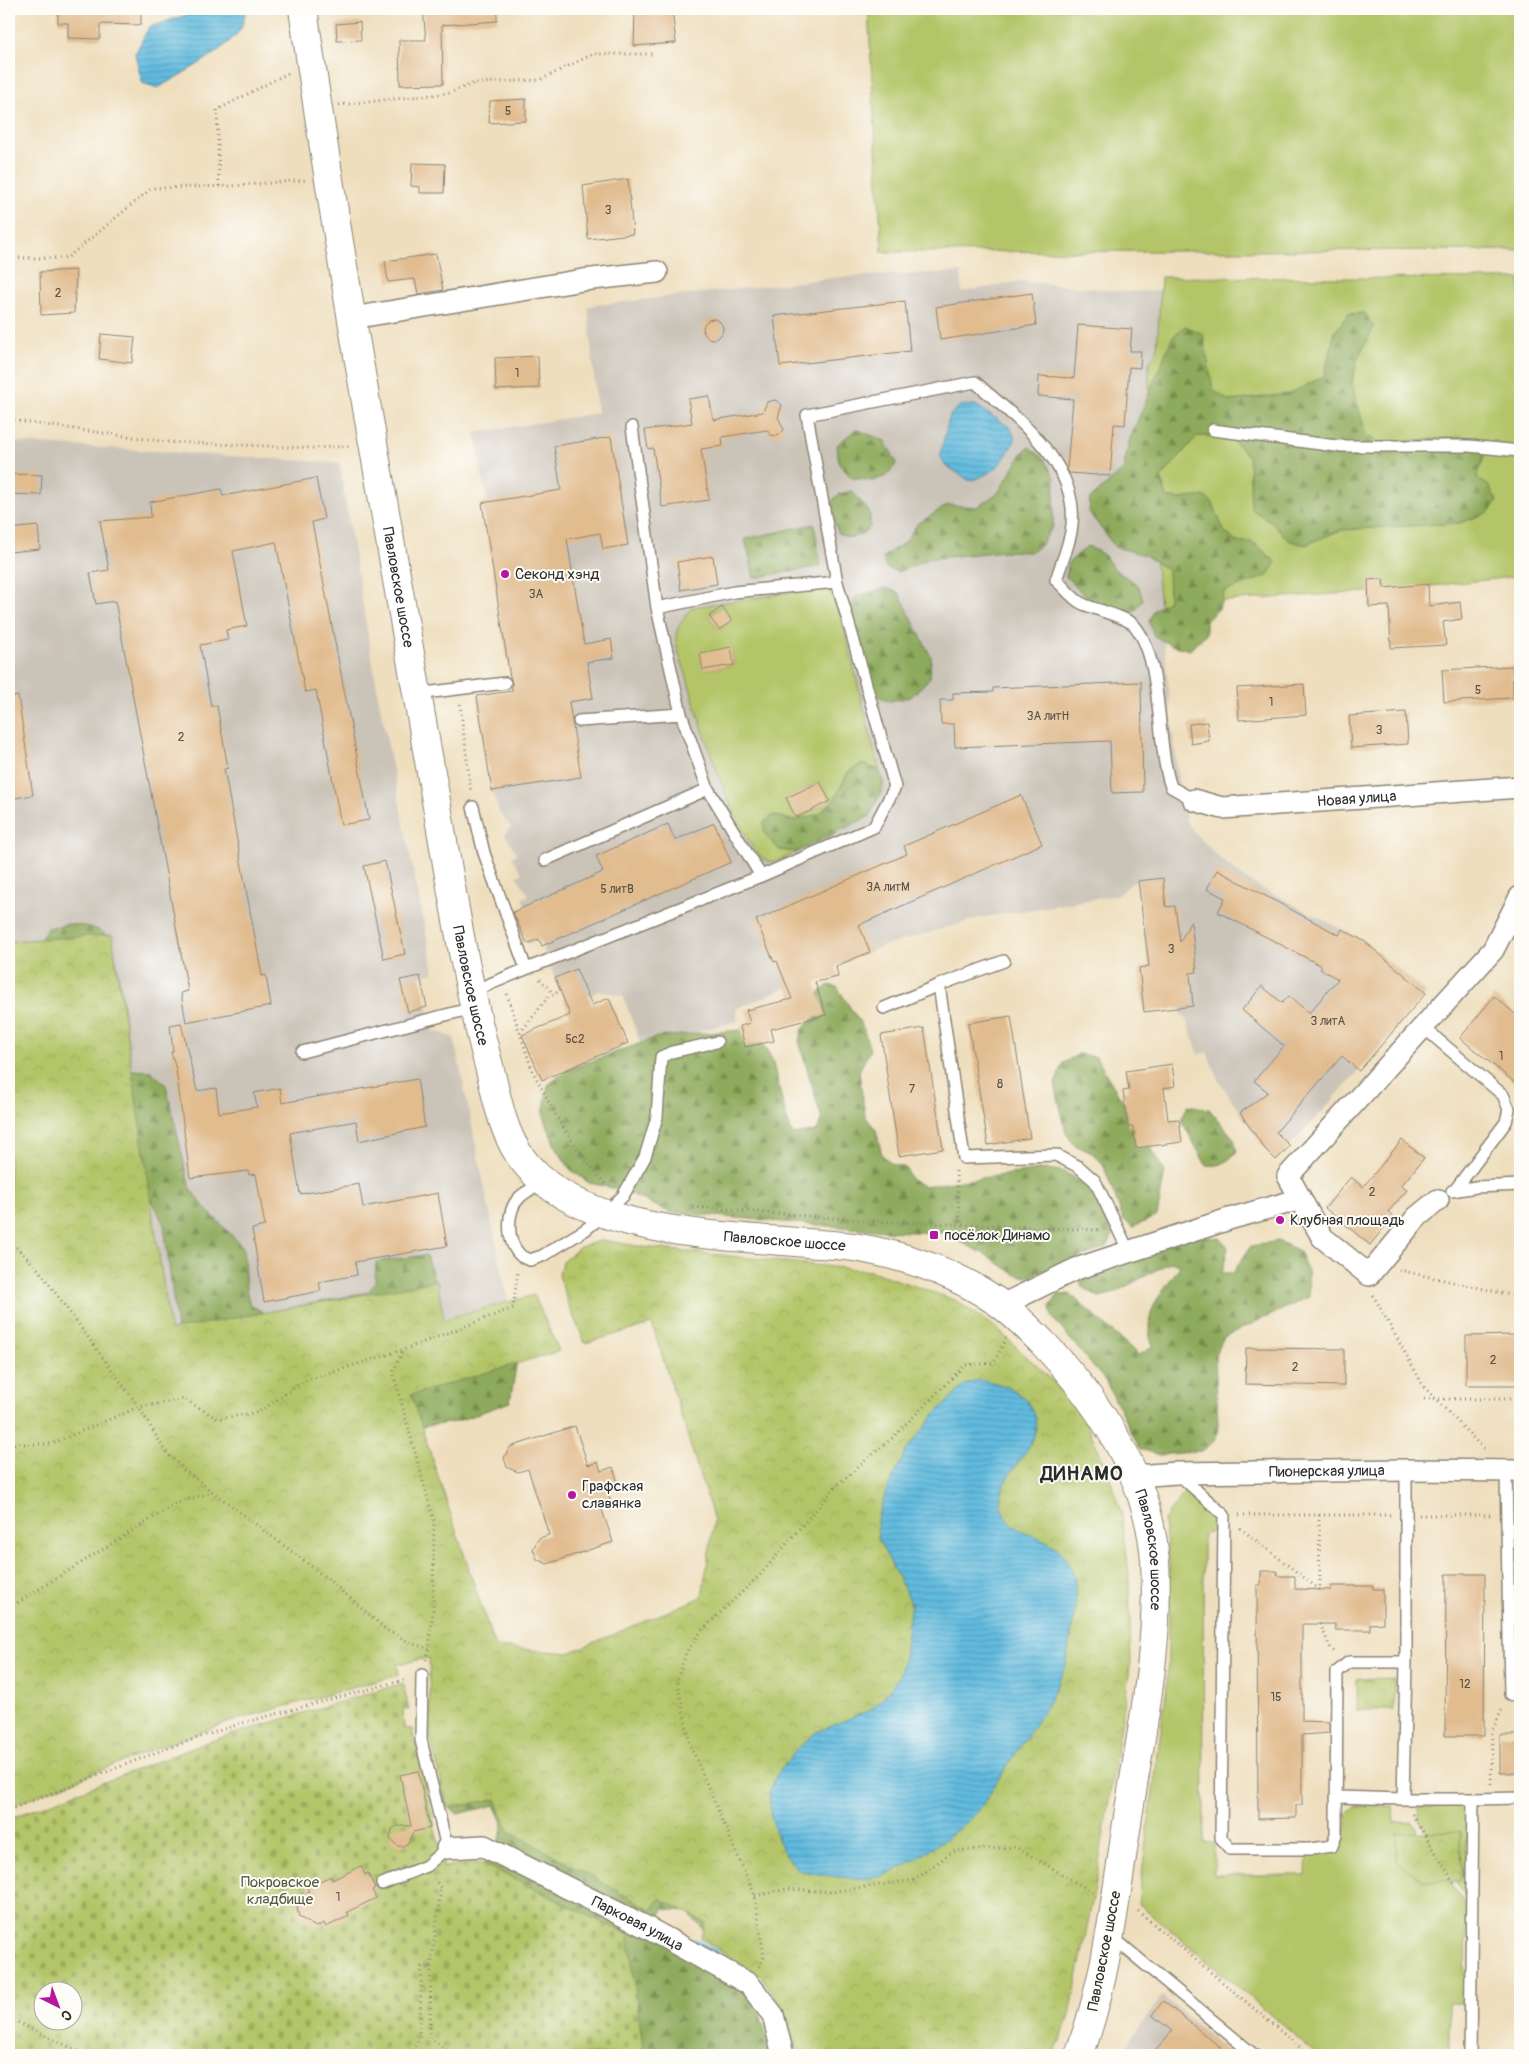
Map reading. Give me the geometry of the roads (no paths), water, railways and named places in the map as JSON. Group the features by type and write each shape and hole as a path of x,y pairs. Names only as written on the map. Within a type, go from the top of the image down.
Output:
{"main road":[{"name":"Павловское шоссе","path":"303,9 371,433 471,1000 504,1123 514,1148 531,1171 543,1183 586,1206 614,1205 632,1222 725,1237 862,1248 914,1260 969,1284 1012,1313 1069,1370 1107,1422 1135,1476 1148,1516 1154,1558 1155,1616 1150,1674 1110,1935 1098,1996 1079,2055"}],"street":[{"path":"352,318 583,280 657,272"},
{"name":"Новая улица","path":"1194,800 1222,808 1520,787"},
{"path":"1447,1195 1417,1217 1373,1270 1322,1237 1288,1176 1493,950 1520,897"},
{"path":"1012,1313 1076,1269 1230,1218 1301,1199"},
{"name":"Пионерская улица","path":"1135,1476 1177,1473 1406,1470 1513,1471"},
{"name":"Парковая улица","path":"447,1848 484,1846 752,1978 773,2015 783,2055"}],"lane":[{"path":"302,1052 471,1000 502,979 761,876 874,827 895,787 837,582 807,415 976,382 1028,429 1058,464 1072,502 1071,532 1056,580 1080,603 1133,624 1146,647 1155,678 1164,768 1171,787 1194,800"},
{"path":"632,427 657,608 681,714 708,789 761,876"},
{"path":"1213,430 1336,446 1469,446 1520,451"},
{"path":"657,608 734,592 837,582"},
{"path":"417,694 505,682"},
{"path":"579,721 681,714"},
{"path":"545,860 708,789"},
{"path":"473,807 484,852 526,969"},
{"path":"884,1008 1004,962"},
{"path":"939,986 964,1158 1056,1155 1079,1167 1095,1181 1129,1252"},
{"path":"1424,1027 1503,1095 1509,1109 1506,1122 1447,1195"},
{"path":"543,1183 519,1198 511,1214 509,1229 513,1244 520,1255 530,1260 542,1256 585,1230 614,1205 645,1157 657,1117 661,1057 672,1052 717,1042"},
{"path":"1447,1195 1520,1185"},
{"path":"1403,1799 1406,1662 1406,1470"},
{"path":"1513,1471 1506,1515 1515,1696"},
{"path":"1177,1473 1224,1515 1221,1838 1230,1850 1332,1846 1336,1834 1337,1672 1349,1662 1406,1662"},
{"path":"382,1884 426,1866 447,1848 421,1740 422,1675"},
{"path":"1337,1797 1403,1799 1520,1798"},
{"path":"1470,2055 1473,1799"},
{"path":"1110,1935 1254,2055"}],"water":[{"path":"205,9 246,9 241,28 226,45 215,53 158,88 142,83 135,54 149,27"},
{"path":"975,405 1011,428 1015,440 998,466 987,474 970,481 945,465 940,455 950,415 960,406"},
{"path":"978,1380 999,1384 1018,1393 1028,1403 1035,1419 1035,1432 1030,1445 1013,1469 1001,1494 1002,1509 1005,1517 1018,1528 1056,1547 1066,1560 1074,1576 1076,1589 1075,1609 1063,1673 1043,1712 980,1807 972,1817 940,1843 899,1869 877,1877 848,1878 798,1870 781,1848 771,1817 769,1792 776,1776 796,1750 816,1732 870,1710 884,1697 899,1677 904,1657 911,1602 878,1539 877,1520 886,1492 906,1451 936,1413 965,1385"}],"waterway":[{"path":"695,1942 717,1954"}],"place":[{"name":"Секонд хэнд","path":"505,574"},
{"name":"Клубная площадь","path":"1280,1220"},
{"name":"посёлок Динамо","path":"934,1235"},
{"name":"Графская славянка","path":"572,1495"}],"district":[{"name":"ДИНАМО","path":"1082,1473"}],"park label":[{"name":"Покровское кладбище","path":"280,1890"}]}
